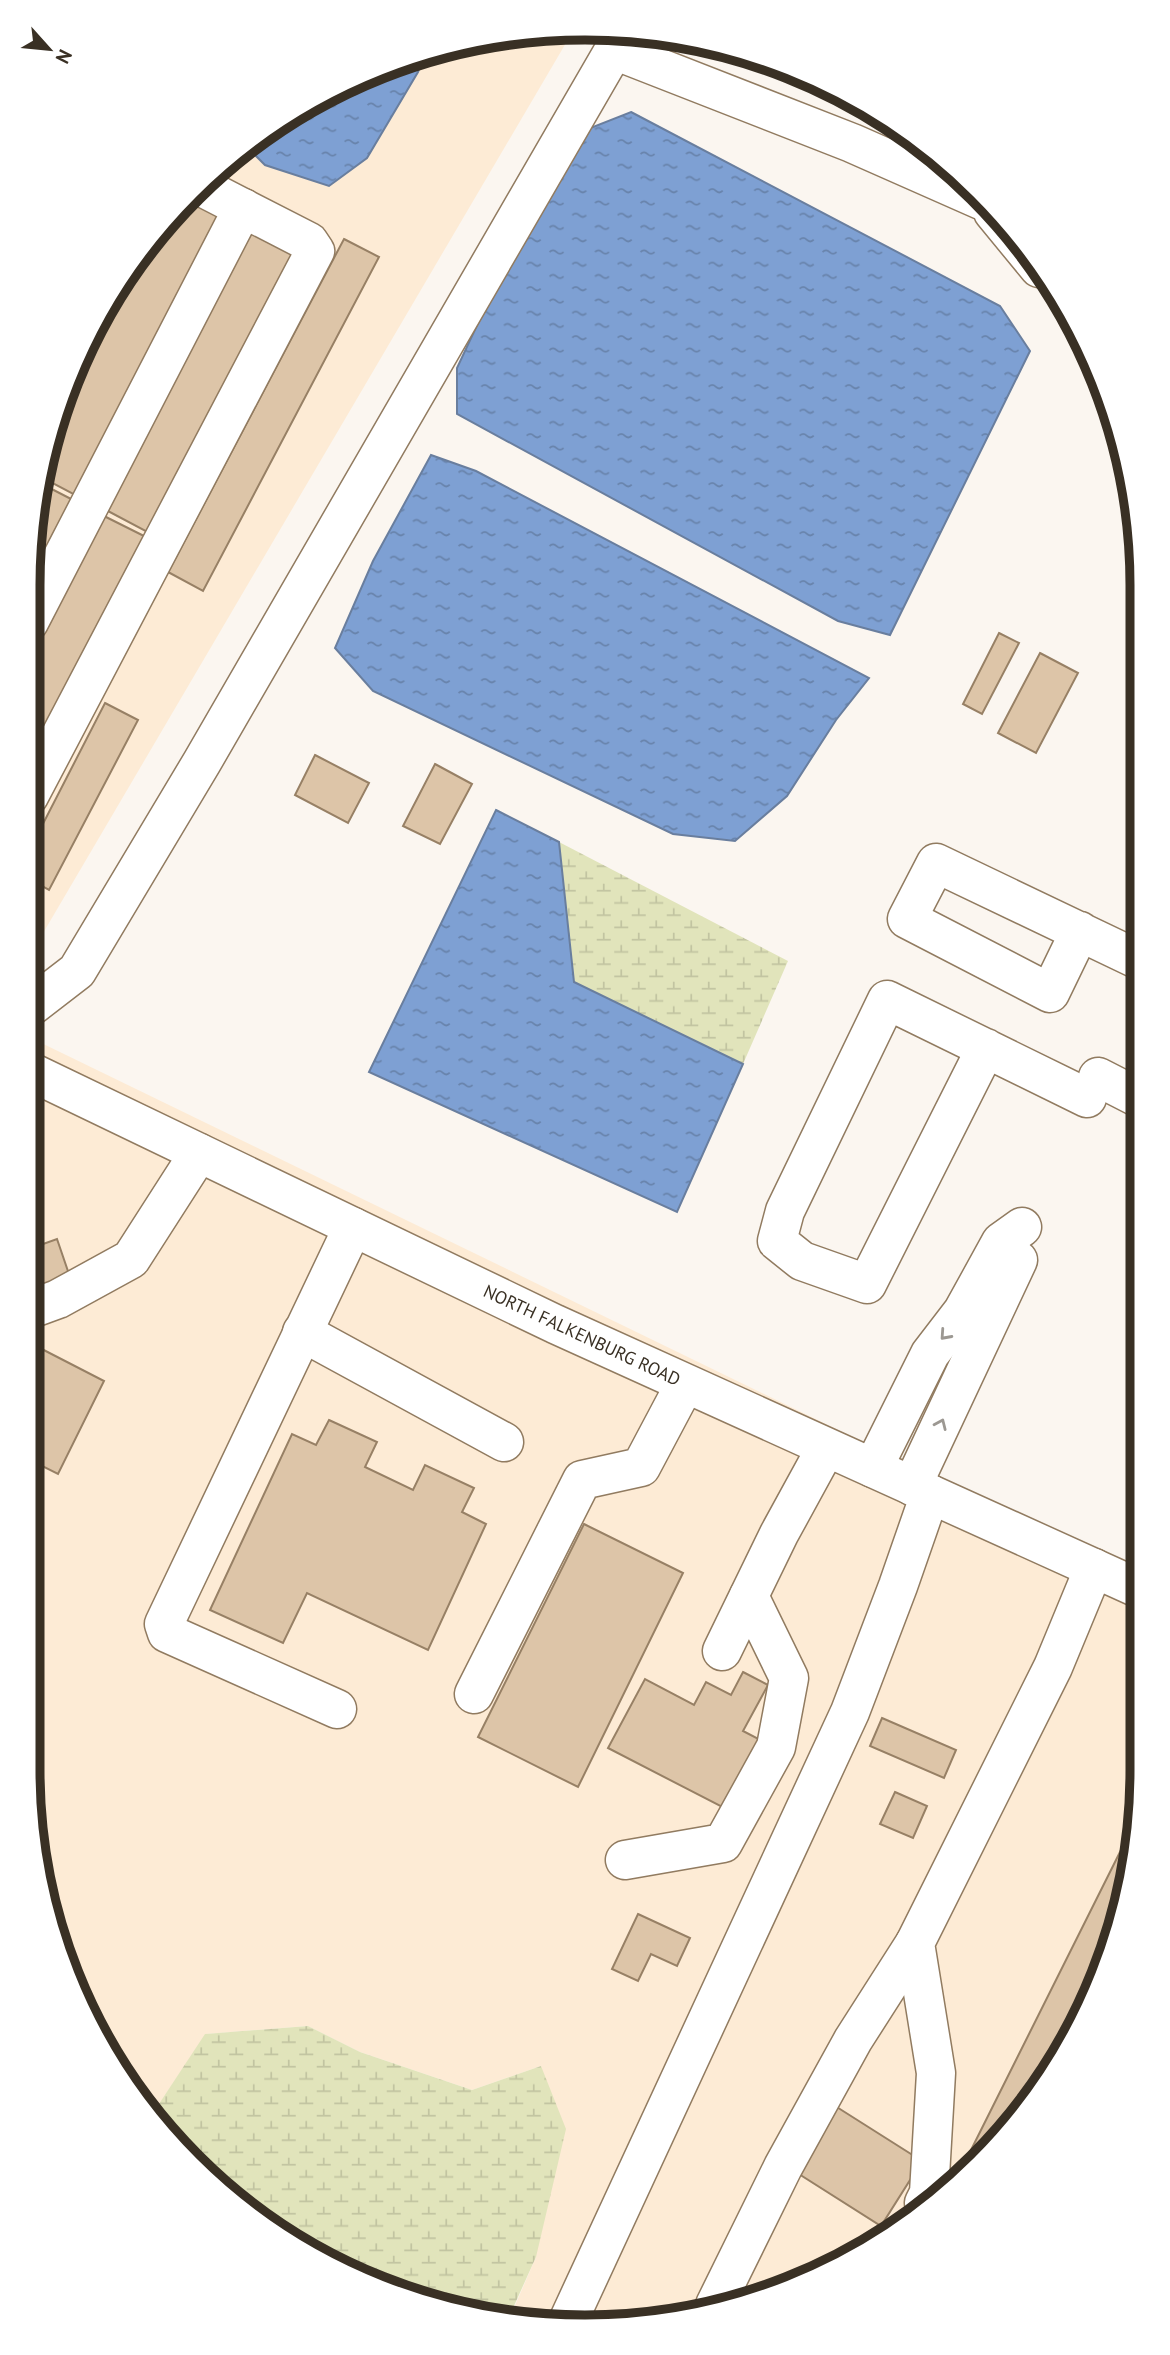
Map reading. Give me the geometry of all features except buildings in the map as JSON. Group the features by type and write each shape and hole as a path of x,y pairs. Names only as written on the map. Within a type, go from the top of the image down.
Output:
{"street":[{"path":"40,1000 77,971 195,774 617,41"},
{"path":"620,41 961,191"},
{"path":"40,775 315,251 309,242 210,191"},
{"path":"40,601 243,208"},
{"path":"1080,931 1130,956"},
{"path":"986,1048 867,1284 802,1261 777,1241 785,1211 887,1000 986,1048 1092,1087 1130,1096"},
{"name":"NORTH FALKENBURG ROAD","path":"40,1076 685,1384 1130,1584"},
{"path":"40,1306 58,1299 131,1259 200,1153"},
{"path":"337,1709 167,1633 164,1624 353,1227"},
{"path":"571,2315 850,1712 898,1586 921,1490 1022,1251 1022,1227 1001,1242 963,1311 930,1354 873,1468"},
{"path":"302,1332 504,1442"},
{"path":"474,1693 582,1480 641,1467 685,1384"},
{"path":"722,1651 779,1534 826,1448"},
{"path":"719,2298 808,2121 853,2040 915,1943 1053,1667 1094,1568"},
{"path":"625,1860 723,1843 776,1748 789,1678 749,1596"},
{"path":"915,1943 936,2073 929,2192"}],"shaded area":[{"path":"567,40 40,938 41,549 59,444 69,410 96,344 132,282 153,253 175,226 226,175 253,153 265,165 367,158 420,66 479,51"},
{"path":"40,1042 898,1459 562,1306 40,1055"},
{"path":"40,1097 547,1341 1130,1605 1130,1770 1125,1841 1101,1945 1074,2011 1038,2073 995,2129 970,2155 944,2180 888,2223 826,2259 760,2286 656,2310 585,2315 513,2310 536,2257 541,2066 472,2090 360,2052 308,2026 206,2034 157,2107 132,2073 96,2011 69,1945 51,1876 41,1806 40,1770"}],"green space":[{"path":"559,842 788,961 743,1064 573,982"},
{"path":"308,2026 360,2052 472,2090 541,2066 566,2129 536,2257 512,2310 410,2286 344,2259 282,2223 226,2180 157,2107 205,2034"}],"water":[{"path":"420,66 367,158 329,186 265,165 253,153 282,132 344,96"},
{"path":"631,112 1000,306 1030,351 890,635 838,621 457,414 457,368 565,138"},
{"path":"431,455 476,471 869,678 836,720 787,796 735,841 673,834 373,691 335,648 373,561"},
{"path":"496,810 559,842 574,982 743,1064 677,1212 369,1072"}]}
